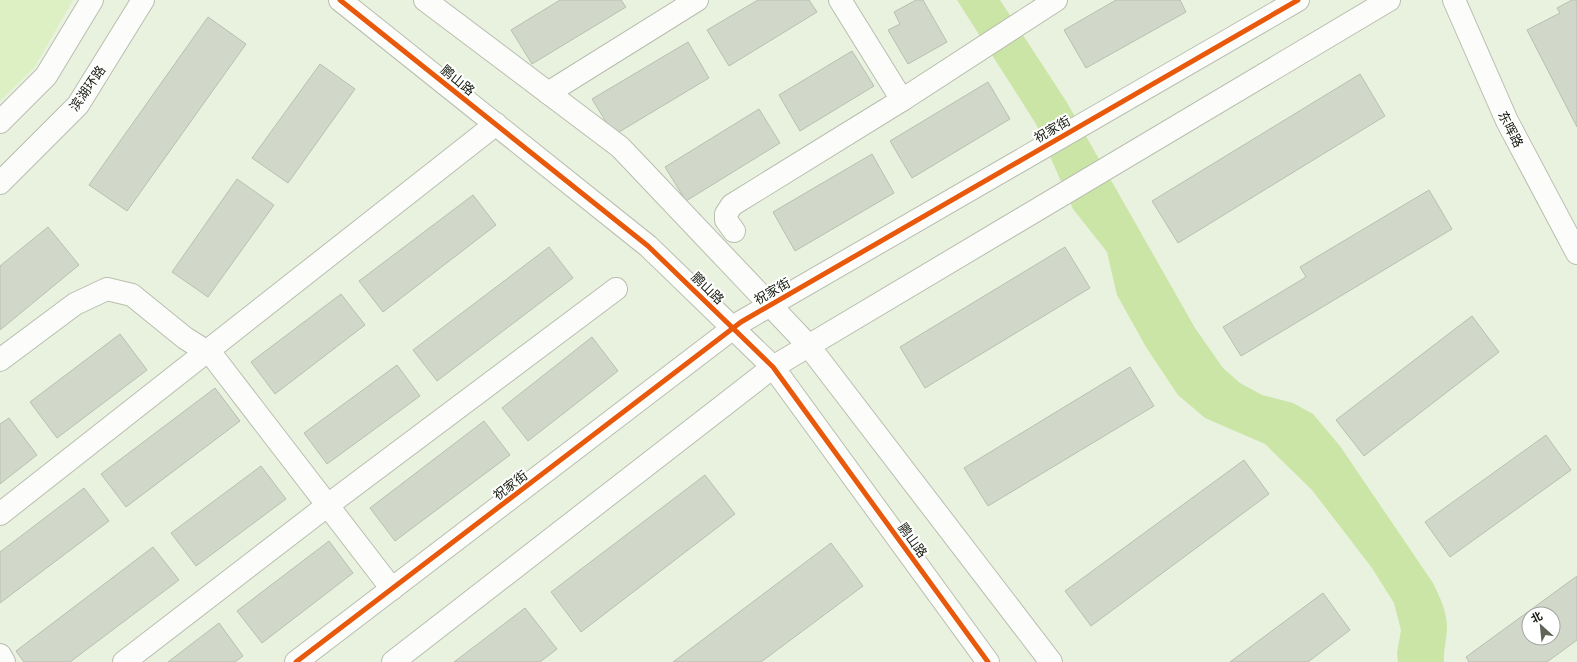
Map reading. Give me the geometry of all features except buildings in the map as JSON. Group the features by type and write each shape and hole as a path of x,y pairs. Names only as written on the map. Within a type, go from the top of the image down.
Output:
{"street":[{"path":"0,122 46,76 92,0"},
{"name":"滨湖环路","path":"0,183 78,105 143,0"},
{"name":"鹏山路","path":"340,0 648,246 773,367 988,662"},
{"path":"425,0 620,147 808,344 1051,662"},
{"path":"548,93 697,0"},
{"path":"840,0 902,100"},
{"path":"734,231 726,220 726,214 732,205 902,100 1056,0"},
{"name":"祝家街","path":"296,662 733,328 770,305 1298,0"},
{"path":"393,662 773,367 808,344 1389,0"},
{"name":"东晖路","path":"1454,0 1506,121 1577,253"},
{"path":"0,514 496,124"},
{"path":"0,360 75,304 107,289 132,295 185,338 212,355 392,589"},
{"path":"124,662 328,505 616,289"},
{"path":"0,655 4,662"}],"shaded area":[{"path":"0,0 73,0 34,68 0,101"},
{"path":"957,0 1000,0 1066,101 1195,328 1223,368 1240,383 1262,395 1293,403 1313,414 1340,446 1433,583 1443,605 1447,622 1444,662 1398,662 1397,653 1401,630 1394,603 1372,568 1312,490 1265,444 1205,418 1178,395 1146,347 1117,295 1107,252 1073,209 1036,124"}],"cycle path":[{"path":"340,0 648,246 773,367 988,662"},
{"path":"296,662 741,322 1298,0"}]}
